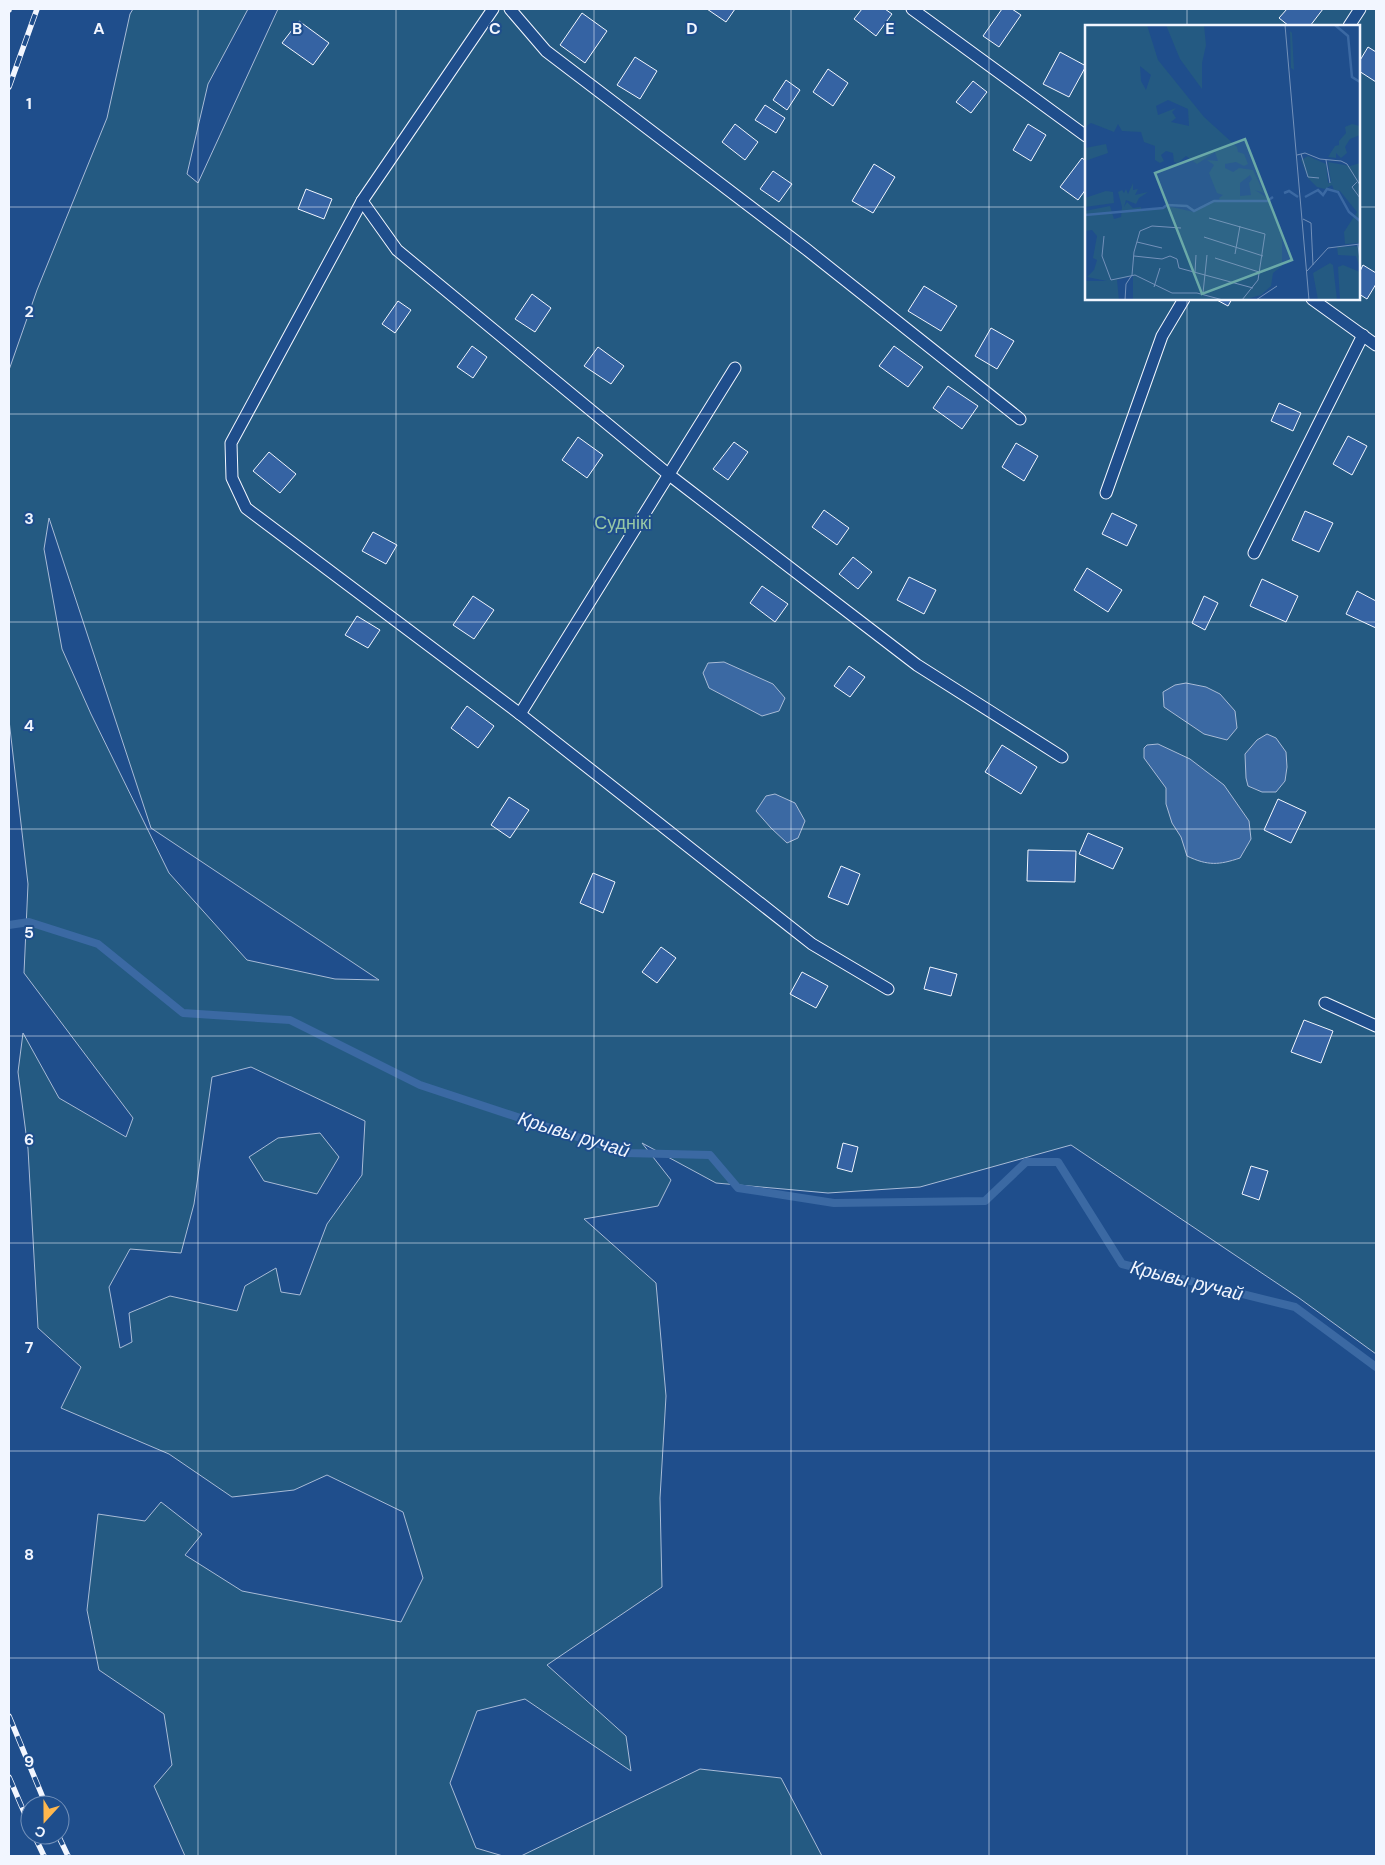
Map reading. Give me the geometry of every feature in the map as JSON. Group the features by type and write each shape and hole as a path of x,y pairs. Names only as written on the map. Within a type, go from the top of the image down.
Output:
{"lane":[{"path":"493,9 362,201 231,443 232,478 246,508 520,714 812,944 888,989"},
{"path":"510,9 546,50 798,243 1020,419"},
{"path":"912,9 1085,135"},
{"path":"1350,25 1360,9"},
{"path":"362,201 397,250 668,474 917,666 1062,757"},
{"path":"1106,494 1162,336 1183,300"},
{"path":"1313,300 1376,345"},
{"path":"1254,553 1363,335"},
{"path":"520,714 735,368"},
{"path":"1325,1003 1376,1026"}],"green space":[{"name":"Суднікі","path":"133,9 248,9 208,84 187,174 198,183 278,9 1376,9 1376,1354 1299,1298 1071,1145 920,1187 828,1193 716,1183 642,1143 671,1180 658,1206 584,1219 656,1283 666,1396 660,1498 662,1587 547,1665 626,1736 631,1771 525,1699 477,1711 450,1783 476,1848 503,1856 185,1856 154,1786 172,1765 164,1714 99,1670 87,1610 98,1514 145,1521 161,1502 202,1534 185,1555 242,1591 401,1622 423,1578 403,1512 327,1475 294,1490 232,1497 169,1454 61,1408 81,1367 38,1328 28,1149 18,1072 23,1033 59,1098 126,1137 133,1118 24,973 28,884 9,720 9,370 37,290 107,118 130,14","holes":["49,518 151,828 379,980 335,979 247,960 169,873 91,714 62,649 44,549","251,1067 365,1121 362,1175 327,1224 300,1295 281,1292 276,1268 245,1286 237,1311 170,1296 129,1313 132,1342 120,1348 109,1287 130,1249 181,1253 194,1204 212,1077"]},
{"path":"320,1133 339,1157 317,1194 264,1181 249,1157 278,1138"},
{"path":"700,1769 781,1778 822,1856 521,1856"}],"shaded area":[{"path":"724,662 773,684 785,698 779,711 762,716 709,688 703,673 708,663"},
{"path":"1186,683 1206,687 1220,694 1235,711 1237,728 1227,740 1204,734 1164,707 1163,692 1175,685"},
{"path":"1267,734 1276,738 1286,752 1287,767 1285,781 1276,792 1262,792 1248,786 1246,778 1245,754 1257,740"},
{"path":"1158,744 1190,759 1224,785 1249,821 1251,839 1240,858 1226,862 1207,863 1187,856 1181,837 1172,823 1166,804 1166,788 1144,758 1144,748 1147,745"},
{"path":"775,794 795,803 805,821 798,838 787,843 756,811 766,796"}],"building":[{"path":"707,9 735,9 726,22"},
{"path":"862,9 885,9 892,14 876,36 854,19"},
{"path":"1002,9 1012,9 1021,15 999,47 983,36"},
{"path":"1287,9 1323,9 1311,25 1288,25 1279,18"},
{"path":"582,13 607,31 585,63 560,45"},
{"path":"299,21 329,43 313,65 282,43"},
{"path":"1368,47 1376,52 1376,82 1360,72 1360,60"},
{"path":"1060,52 1085,65 1069,97 1043,84"},
{"path":"635,57 657,71 640,99 617,85"},
{"path":"828,69 848,83 833,106 813,92"},
{"path":"786,80 800,90 787,110 773,100"},
{"path":"973,81 987,92 971,113 956,102"},
{"path":"765,105 785,118 776,133 755,120"},
{"path":"735,124 758,142 745,160 722,142"},
{"path":"1028,124 1046,135 1031,161 1013,150"},
{"path":"1082,158 1085,160 1085,190 1078,200 1060,187"},
{"path":"874,164 895,177 873,213 852,201"},
{"path":"773,171 792,184 779,202 760,189"},
{"path":"306,189 332,199 324,219 298,209"},
{"path":"1363,265 1376,273 1376,284 1367,299 1360,295 1360,271"},
{"path":"924,286 957,306 941,331 908,311"},
{"path":"532,294 551,308 535,332 515,319"},
{"path":"1217,300 1231,300 1228,306"},
{"path":"398,301 411,310 395,333 382,324"},
{"path":"991,328 1014,341 997,369 975,356"},
{"path":"472,346 487,357 473,378 457,367"},
{"path":"894,346 923,367 908,387 879,366"},
{"path":"598,347 624,366 611,384 584,366"},
{"path":"948,386 978,406 962,429 933,408"},
{"path":"1279,403 1301,413 1293,431 1271,421"},
{"path":"1348,436 1367,446 1352,475 1333,464"},
{"path":"578,437 603,455 587,478 562,460"},
{"path":"734,442 748,452 728,480 713,469"},
{"path":"1016,443 1038,456 1024,481 1002,467"},
{"path":"269,452 296,474 280,493 253,471"},
{"path":"824,510 849,528 837,545 812,527"},
{"path":"1305,511 1333,523 1319,552 1292,540"},
{"path":"1112,513 1137,525 1127,546 1102,534"},
{"path":"373,532 397,545 386,564 362,551"},
{"path":"853,557 872,572 858,589 839,574"},
{"path":"1087,568 1122,590 1108,612 1074,590"},
{"path":"909,577 936,590 924,614 897,600"},
{"path":"1262,579 1298,596 1286,622 1250,606"},
{"path":"762,586 788,604 775,622 750,603"},
{"path":"1357,591 1376,601 1376,628 1346,614"},
{"path":"473,596 494,610 474,639 453,625"},
{"path":"1204,596 1218,603 1205,630 1192,623"},
{"path":"357,616 380,630 368,648 345,635"},
{"path":"849,666 865,677 850,697 834,686"},
{"path":"467,706 494,726 478,748 451,728"},
{"path":"1002,745 1037,767 1021,794 985,772"},
{"path":"509,797 529,810 510,838 491,825"},
{"path":"1278,799 1306,812 1291,843 1264,830"},
{"path":"1088,833 1123,848 1113,869 1079,854"},
{"path":"1028,850 1076,851 1075,882 1027,881"},
{"path":"841,866 860,874 848,905 828,897"},
{"path":"593,873 615,882 603,913 580,903"},
{"path":"661,947 676,958 657,983 642,972"},
{"path":"930,967 957,974 951,996 924,989"},
{"path":"802,972 828,986 816,1008 790,994"},
{"path":"1304,1020 1333,1031 1321,1063 1291,1052"},
{"path":"843,1143 858,1147 852,1172 837,1168"},
{"path":"1251,1166 1268,1171 1259,1200 1242,1194"}],"waterway":[{"name":"Крывы ручай","path":"9,925 29,922 98,944 183,1013 290,1020 420,1085 626,1153 710,1155 738,1188 834,1203 985,1201 1026,1162 1058,1162 1122,1264 1295,1307 1376,1367"}],"railway":[{"path":"9,87 37,9"},
{"path":"9,1716 42,1795"},
{"path":"9,1777 20,1803"},
{"path":"39,1845 44,1856"},
{"path":"63,1845 68,1856"}]}
